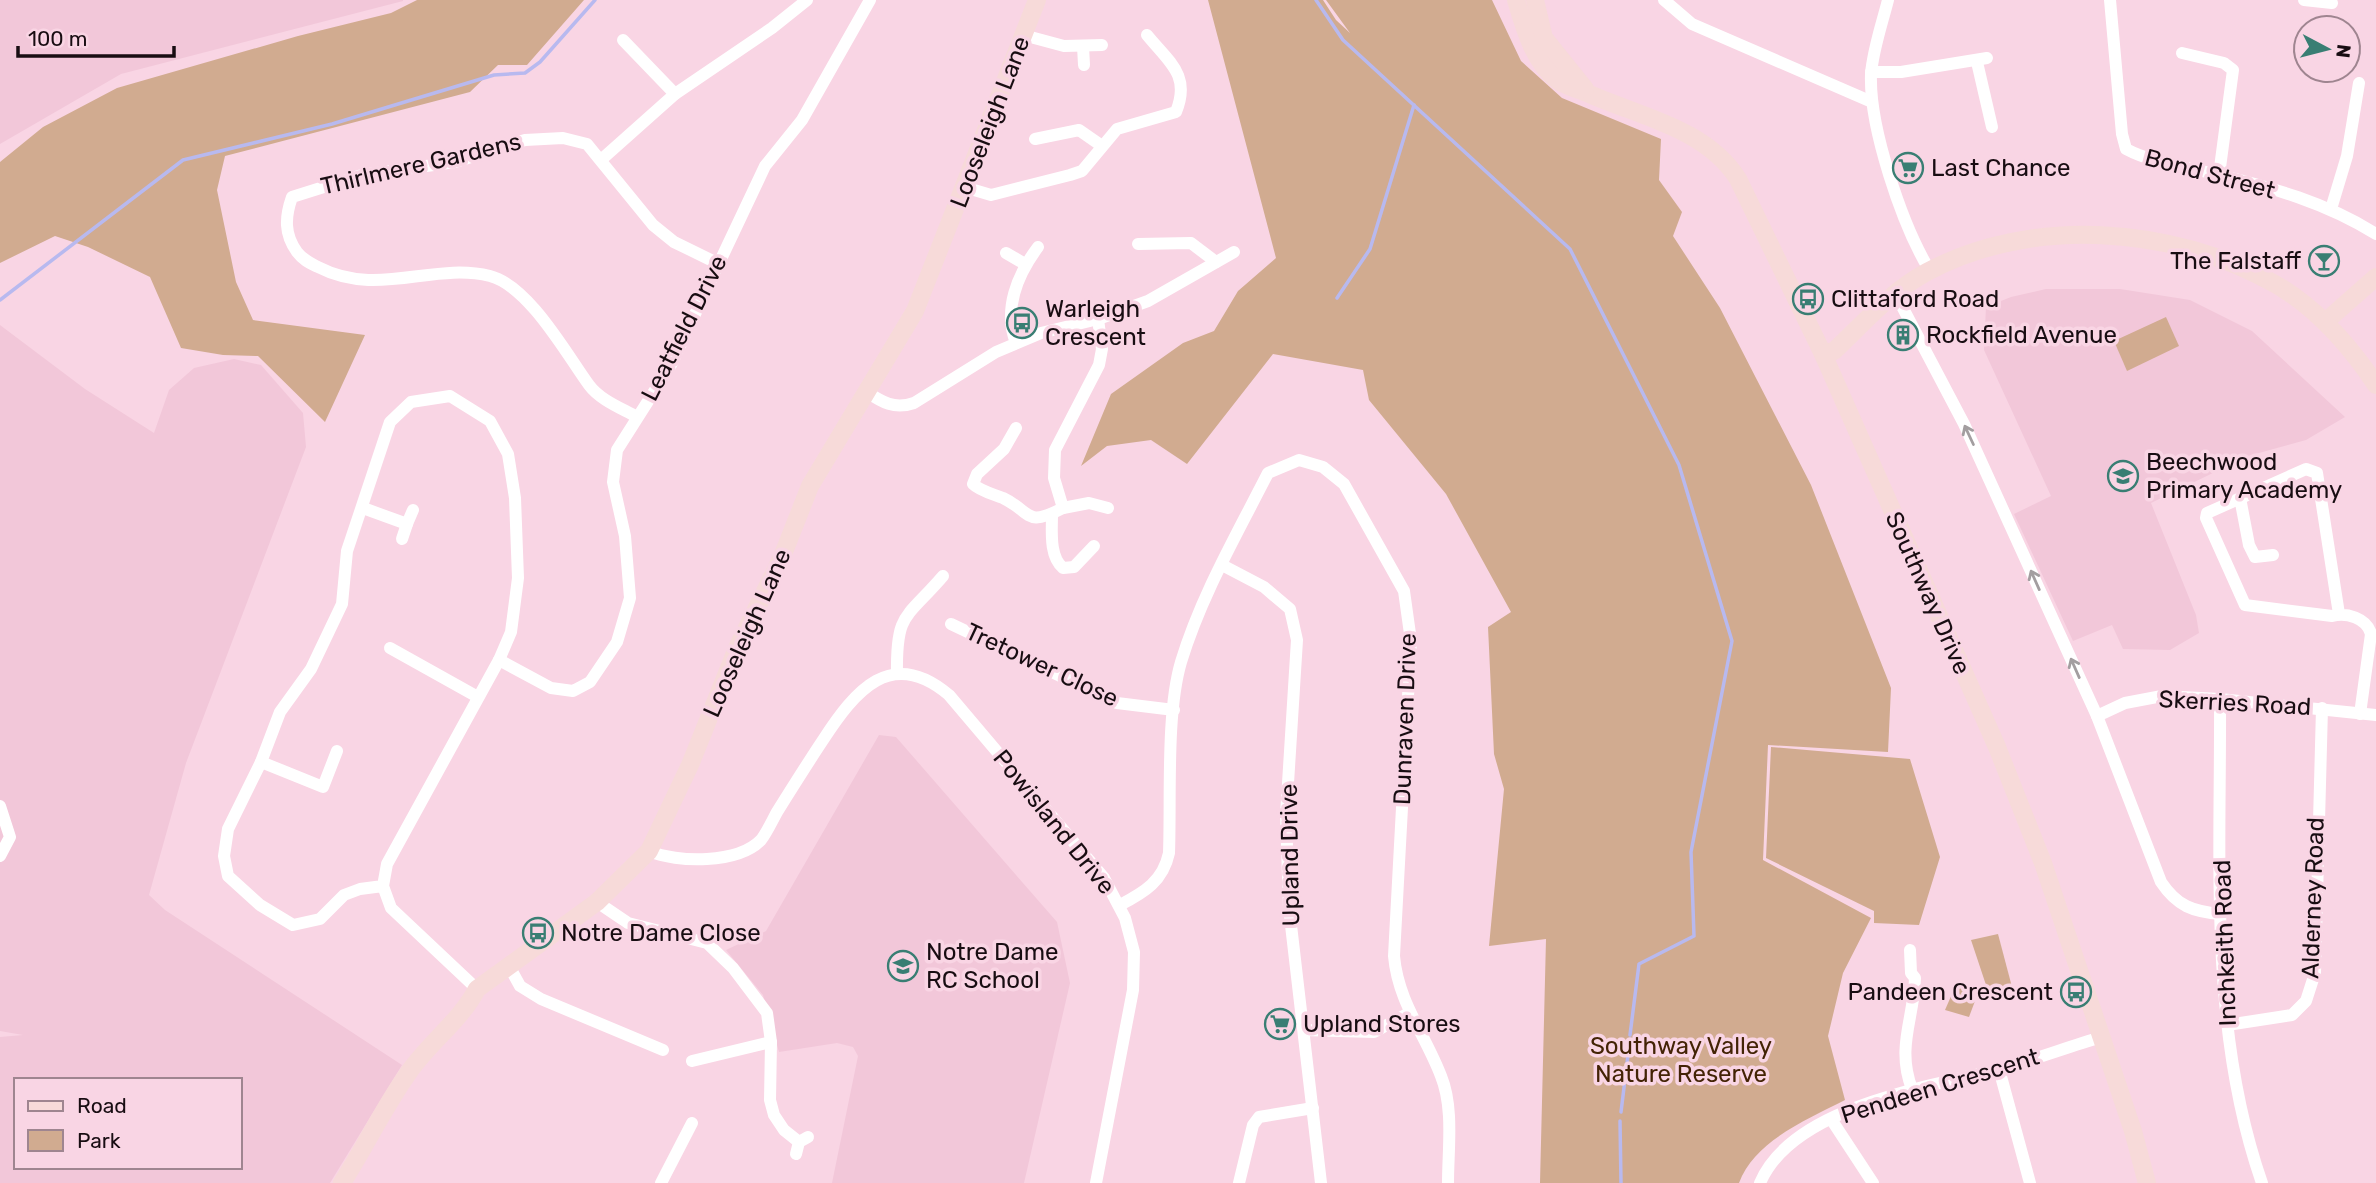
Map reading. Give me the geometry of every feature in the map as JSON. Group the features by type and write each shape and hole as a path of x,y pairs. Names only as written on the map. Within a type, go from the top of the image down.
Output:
{"street":[{"path":"602,159 675,94 776,25 807,0"},
{"name":"Leatfield Drive","path":"499,660 551,688 573,691 590,682 617,642 631,598 625,536 613,482 617,450 671,365 765,166 802,120 870,0"},
{"name":"Looseleigh Lane","path":"342,1183 408,1073 471,1000 477,989 597,902 649,851 690,765 737,648 782,557 810,486 915,311 1037,0"},
{"name":"Southway Drive","path":"1516,0 1526,36 1558,80 1682,131 1707,145 1728,164 1743,188 1824,354 1828,372 1997,747 2043,863 2102,1037 2147,1183"},
{"name":"Southway Drive","path":"1535,0 1544,38 1561,63 1591,95"},
{"path":"1664,0 1692,24 1872,102"},
{"path":"1888,0 1871,72 1872,102 1884,158 1930,271"},
{"name":"Bond Street","path":"2110,0 2117,18 2122,134 2126,149 2141,157 2219,175 2331,209 2376,234"},
{"path":"2304,0 2332,3"},
{"path":"1023,35 1063,46 1102,45"},
{"path":"964,187 991,195 1070,176 1082,171 1116,129 1176,112 1183,88 1180,76 1155,39"},
{"path":"623,40 675,94"},
{"path":"1083,46 1084,65"},
{"path":"2182,53 2224,63 2233,70 2219,175"},
{"path":"1871,72 1902,72 1982,60 1992,127"},
{"path":"2331,209 2347,156 2359,84"},
{"path":"1035,139 1079,130 1102,146"},
{"name":"Thirlmere Gardens","path":"637,417 606,400 590,386 572,355 546,322 509,286 492,276 462,273 391,281 350,280 302,259 289,241 287,229 292,197 362,175 455,162 525,140 563,138 587,144 602,159 653,225 674,242 717,263"},
{"path":"1824,354 1834,351 1895,293 1930,271 1974,251 2042,237 2141,241 2196,251 2276,285 2325,323 2357,356 2376,385"},
{"path":"1138,244 1191,243 1216,262"},
{"path":"1016,343 1009,314 1025,264 1038,247"},
{"path":"866,391 884,404 903,407 926,398 971,368 1016,343 1148,301 1234,252"},
{"path":"1006,253 1025,264"},
{"path":"2325,323 2376,277"},
{"path":"1895,293 1964,424 2097,716 2161,882 2173,900 2183,907 2221,914"},
{"path":"1094,545 1074,567 1063,568 1058,564 1053,548 1057,511 1054,478 1055,450 1099,365 1102,349 1098,319"},
{"path":"383,886 359,889 344,895 320,919 293,925 260,905 228,876 224,856 228,829 261,762 280,712 311,670 342,604 347,551 390,422 411,402 450,396 489,421 508,454 515,498 518,578 511,632 499,660 476,696 387,864 383,886 391,908 477,989"},
{"path":"1016,428 998,456 972,480 974,486 1008,501 1026,516 1041,517 1090,503 1108,508"},
{"name":"Dunraven Drive","path":"1120,905 1141,894 1166,869 1169,853 1174,710 1181,664 1222,565 1268,473 1299,460 1323,467 1344,484 1404,591 1411,641 1394,956 1400,992 1442,1077 1447,1099 1448,1183"},
{"path":"2339,614 2317,472 2305,469 2207,513 2206,518 2245,605 2332,616 2339,614 2366,623 2371,634 2360,714"},
{"path":"985,506 991,494"},
{"path":"2240,498 2249,545 2255,557 2273,555"},
{"path":"363,508 407,524"},
{"path":"402,539 413,510"},
{"name":"Upland Drive","path":"1222,565 1265,587 1290,609 1297,640 1286,815 1286,859 1289,908 1321,1183"},
{"path":"649,851 664,858 689,861 740,851 760,841 847,704 872,681 897,674 897,646 901,626 911,606 943,576"},
{"name":"Tretower Close","path":"951,624 1117,703 1174,710"},
{"path":"390,648 476,696"},
{"path":"401,671 408,658"},
{"name":"Powisland Drive","path":"897,674 926,679 949,695 1104,878 1120,905 1133,952 1133,990 1125,1044 1096,1183"},
{"name":"Skerries Road","path":"2097,716 2143,698 2220,699 2376,715"},
{"name":"Inchkeith Road","path":"2220,699 2221,914 2227,1025 2242,1120 2262,1183"},
{"name":"Alderney Road","path":"2227,1025 2292,1015 2306,1001 2315,973 2322,708"},
{"path":"261,762 323,787 337,751"},
{"path":"0,806 10,836 0,856"},
{"path":"597,902 628,923 707,943 733,968 766,1013 771,1042 770,1100 774,1115 784,1130 801,1144"},
{"path":"1910,950 1911,973 1915,978 1914,1002 1905,1033 1903,1060 1912,1089"},
{"path":"509,966 520,986 541,999 663,1050"},
{"path":"1304,1030 1374,1032 1409,1013"},
{"name":"Pendeen Crescent","path":"1760,1183 1765,1170 1810,1128 1831,1119 1912,1089 1999,1069 2102,1037"},
{"path":"692,1061 771,1042"},
{"path":"1999,1069 2030,1183"},
{"path":"1239,1183 1253,1125 1259,1117 1312,1108"},
{"path":"1831,1119 1873,1183"},
{"path":"661,1183 692,1123"}],"shaded area":[{"path":"0,0 403,1 121,74 0,144"},
{"name":"Beechwood Primary Academy","path":"2046,289 2120,289 2190,300 2252,331 2345,417 2306,440 2248,456 2151,503 2196,615 2199,633 2170,650 2123,649 2112,625 2073,641 2014,514 2051,496 1984,350 1986,307 2011,297"},
{"path":"0,325 85,389 154,433 169,390 194,368 234,359 261,365 303,413 306,447 186,763 149,895 165,910 402,1065 330,1183 0,1183 0,1037 23,1035 0,1031"},
{"name":"Notre Dame RC School","path":"879,735 896,737 1057,922 1070,983 1024,1183 832,1183 858,1056 853,1047 837,1043 779,1052 763,995 726,950 766,931"}],"green space":[{"path":"417,0 584,0 527,65 498,65 470,92 225,156 217,190 236,282 253,320 365,335 325,422 258,356 223,355 181,348 150,277 88,247 55,236 0,263 0,162 43,127 117,88 298,36 391,13"},
{"name":"Southway Valley Nature Reserve","path":"1208,0 1323,0 1336,20 1350,33 1326,0 1492,0 1521,61 1562,98 1661,139 1659,180 1682,212 1673,236 1720,308 1811,485 1891,688 1888,752 1768,745 1763,860 1871,918 1843,973 1828,1036 1845,1100 1769,1143 1746,1168 1739,1183 1540,1183 1546,939 1489,946 1504,789 1494,754 1488,627 1511,612 1446,494 1369,400 1363,370 1273,354 1187,464 1151,440 1107,446 1081,466 1111,394 1183,343 1214,331 1238,291 1276,258"},
{"path":"2166,317 2179,346 2127,371 2114,341"},
{"path":"1771,747 1910,759 1940,857 1919,925 1874,923 1874,911 1766,858"},
{"path":"1998,934 2012,987 1989,994 1971,940"},
{"path":"1960,986 1975,1001 1969,1017 1945,1010 1955,987"}],"waterway":[{"path":"0,300 183,160 332,124 494,75 525,73 540,62 595,0"},
{"path":"1316,0 1343,40 1570,249 1679,465 1732,641 1691,852 1694,936 1639,964 1630,1035"},
{"path":"1337,298 1370,249 1414,105"},
{"path":"1621,1112 1630,1039"},
{"path":"1620,1121 1621,1183"}],"place":[{"name":"Last Chance","path":"1908,168"},
{"name":"The Falstaff","path":"2324,261"},
{"name":"Clittaford Road","path":"1808,299"},
{"name":"Warleigh Crescent","path":"1022,323"},
{"name":"Rockfield Avenue","path":"1903,335"},
{"name":"Beechwood Primary Academy","path":"2123,476"},
{"name":"Notre Dame Close","path":"538,933"},
{"name":"Notre Dame RC School","path":"903,966"},
{"name":"Pandeen Crescent","path":"2076,992"},
{"name":"Upland Stores","path":"1280,1024"}]}
